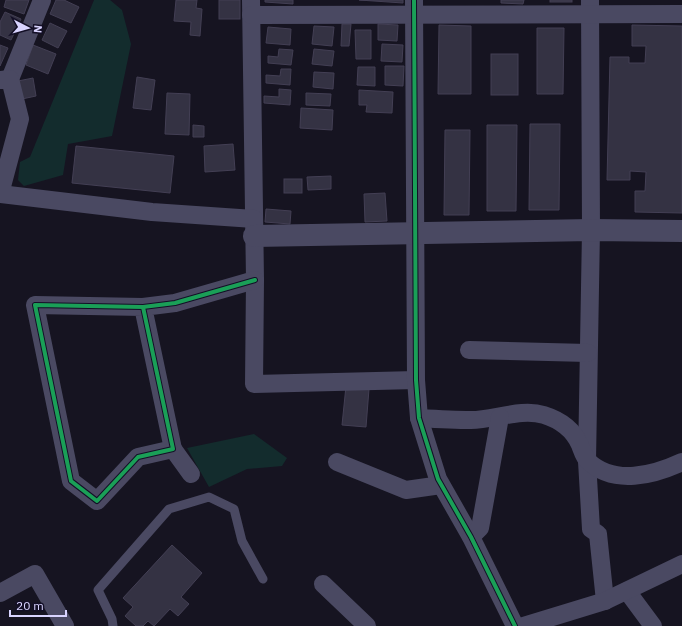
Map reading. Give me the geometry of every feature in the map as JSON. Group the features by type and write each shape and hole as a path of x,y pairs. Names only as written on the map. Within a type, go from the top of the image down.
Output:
{"street":[{"path":"42,0 5,80 20,119 0,194 152,212 254,227 416,233 591,230 682,231"},
{"path":"416,380 254,384 255,280 251,7 590,8 682,14"},
{"path":"414,7 416,380 419,418 441,485 471,537 515,626"},
{"path":"590,8 591,230 587,461 591,529 598,534 605,601"},
{"path":"173,449 138,457 97,501 72,480 35,305 143,307 175,303 255,280"},
{"path":"143,307 173,449 191,474"},
{"path":"469,350 588,353"},
{"path":"419,418 472,420 524,413 542,414 561,422 576,437 587,461 610,475 632,476 662,471 682,462"},
{"path":"471,537 480,528 500,417"},
{"path":"337,462 406,490 441,485"},
{"path":"522,626 605,601 682,564"},
{"path":"0,593 35,574 64,626"},
{"path":"323,584 367,626"},
{"path":"627,591 653,626"}],"lane":[{"path":"113,626 112,619 98,590 169,509 209,497 234,509 242,541 263,579"}],"green space":[{"path":"94,0 110,0 122,10 131,44 112,136 68,144 63,175 24,186 18,180 20,162 30,157"},
{"path":"254,434 287,458 282,466 247,469 209,487 187,448"}],"building":[{"path":"6,0 29,0 24,14 4,7"},
{"path":"56,0 64,0 79,7 71,23 50,14"},
{"path":"176,0 197,0 196,8 202,9 200,36 190,35 191,22 174,21"},
{"path":"219,0 240,0 240,19 219,19"},
{"path":"265,0 293,0 293,4 265,2"},
{"path":"359,0 403,0 403,3"},
{"path":"501,0 524,0 523,4 501,3"},
{"path":"550,0 572,0 572,2 550,2"},
{"path":"5,12 21,19 11,40 0,35 0,22"},
{"path":"50,23 67,31 58,48 42,40"},
{"path":"342,24 351,24 349,46 341,46"},
{"path":"378,24 398,25 397,41 378,40"},
{"path":"439,25 471,26 471,94 438,94"},
{"path":"632,25 682,26 682,213 635,212 635,191 645,191 646,172 630,171 630,180 607,180 610,57 629,57 629,63 645,63 646,46 632,46"},
{"path":"314,26 334,27 332,46 312,44"},
{"path":"268,27 291,29 290,45 266,43"},
{"path":"537,28 564,28 563,94 537,94"},
{"path":"355,30 371,30 371,59 356,59"},
{"path":"382,44 403,45 402,62 381,61"},
{"path":"0,45 8,48 0,66"},
{"path":"33,45 56,54 48,74 26,65"},
{"path":"279,49 293,50 291,65 268,63 268,56 278,57"},
{"path":"314,49 334,51 332,66 312,64"},
{"path":"491,54 518,54 518,95 491,95"},
{"path":"385,66 404,66 403,86 385,85"},
{"path":"358,67 375,67 375,86 357,85"},
{"path":"281,69 291,69 290,85 266,83 266,75 280,76"},
{"path":"314,72 334,73 333,89 313,87"},
{"path":"137,77 155,80 151,110 133,108"},
{"path":"33,78 36,96 22,99 18,81"},
{"path":"279,89 291,90 290,105 264,103 264,96 279,97"},
{"path":"359,90 393,92 392,113 366,112 367,105 359,105"},
{"path":"167,93 190,94 189,135 165,134"},
{"path":"306,93 331,94 330,106 306,105"},
{"path":"301,108 333,110 332,130 300,128"},
{"path":"530,124 560,124 559,210 529,210"},
{"path":"193,125 204,126 204,137 193,137"},
{"path":"487,125 517,125 516,211 487,211"},
{"path":"445,130 470,130 469,215 444,215"},
{"path":"233,144 235,170 205,172 204,146"},
{"path":"76,146 174,156 170,193 72,183"},
{"path":"331,176 331,189 308,190 307,177"},
{"path":"284,179 302,179 302,193 284,193"},
{"path":"385,193 387,221 365,222 364,194"},
{"path":"266,209 291,211 290,224 265,222"},
{"path":"346,386 369,389 366,427 342,425"},
{"path":"172,545 202,573 181,597 189,604 178,616 170,609 154,626 148,621 143,626 136,626 125,616 133,607 123,598"}],"cycle path":[{"path":"414,0 416,380 419,418 438,479 471,537 515,626"},
{"path":"143,307 173,449 138,457 97,501 71,481 35,305 143,307 175,303 255,280"}]}
